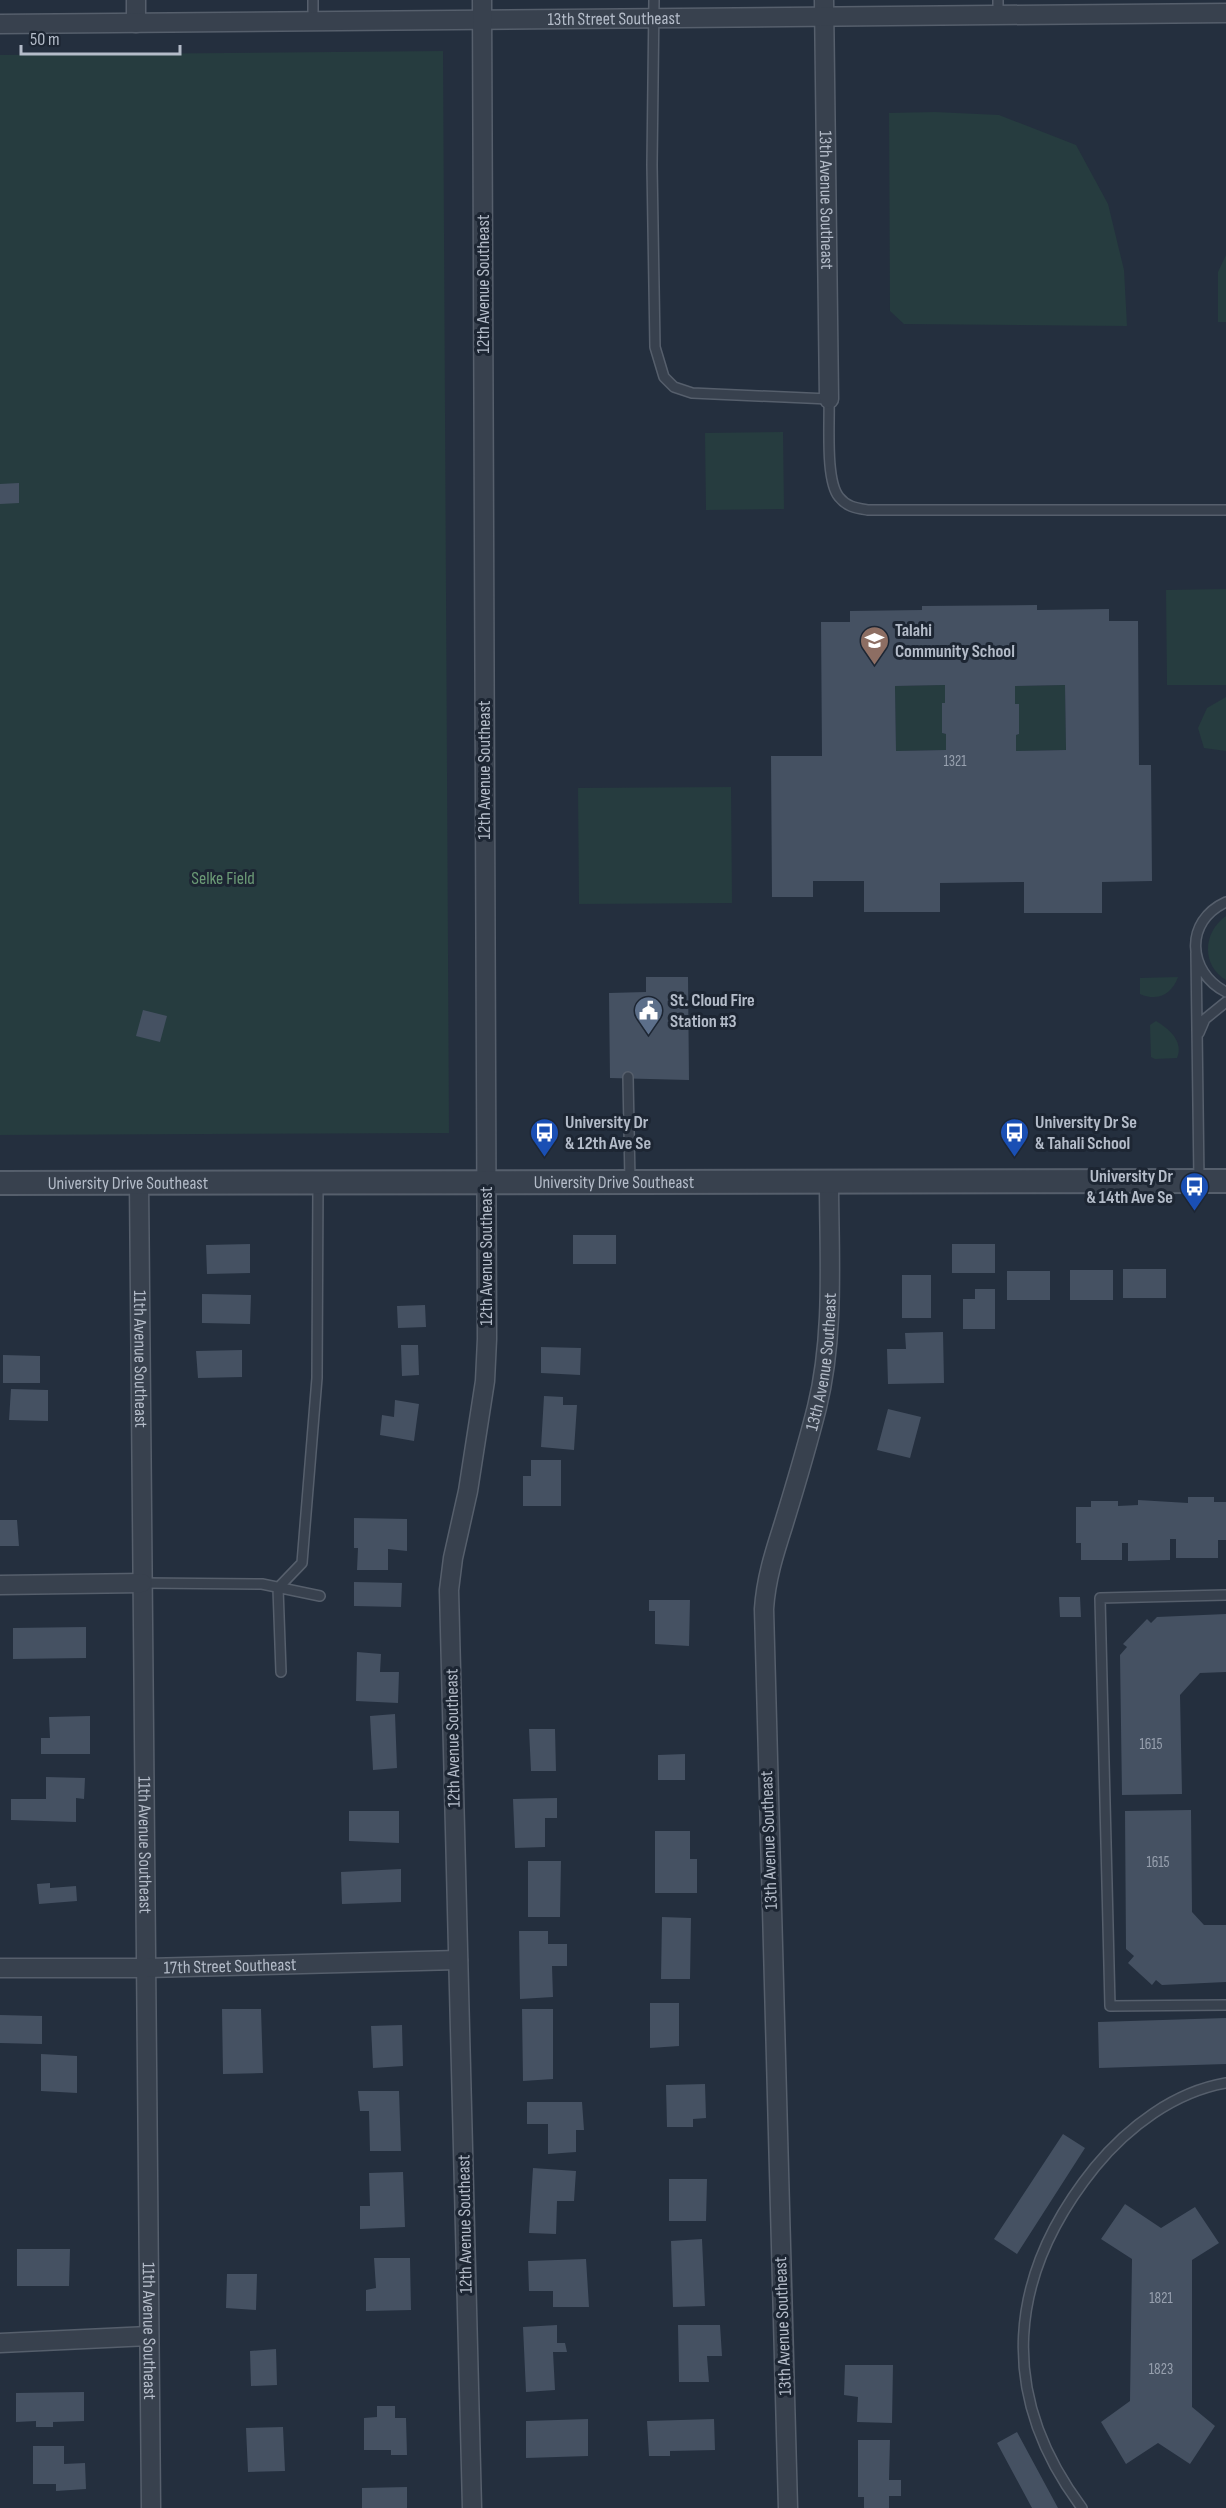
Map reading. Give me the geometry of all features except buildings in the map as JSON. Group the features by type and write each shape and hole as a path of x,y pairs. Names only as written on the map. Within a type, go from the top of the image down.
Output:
{"street":[{"path":"136,0 136,23"},
{"name":"12th Avenue Southeast","path":"472,2508 449,1590 453,1558 468,1491 485,1381 487,1339 482,0"},
{"name":"13th Street Southeast","path":"0,24 482,19 654,9 1167,6 1226,13"},
{"name":"13th Avenue Southeast","path":"824,9 829,399"},
{"name":"13th Avenue Southeast","path":"788,2508 764,1609 766,1584 772,1557 823,1381 828,1322 829,1181"},
{"name":"University Drive Southeast","path":"0,1183 1226,1181"},
{"name":"11th Avenue Southeast","path":"139,1182 152,2508"},
{"path":"0,1585 142,1583"},
{"name":"17th Street Southeast","path":"0,1968 147,1968 459,1960"},
{"path":"0,2343 149,2336"}],"lane":[{"path":"313,0 313,21"},
{"path":"654,9 652,165 655,347 663,377 674,387 692,393 829,399 832,477 838,496 851,507 868,510 1226,510"},
{"path":"1199,1181 1196,953 1199,929 1205,918 1213,909 1226,902"},
{"path":"1196,953 1206,977 1226,992"},
{"path":"1198,1035 1205,1019 1226,1002"},
{"path":"628,1077 630,1181"},
{"path":"281,1672 278,1588 302,1563 317,1378 318,1182"},
{"path":"142,1583 262,1584 321,1596"},
{"path":"1226,1595 1100,1598 1110,2006 1226,2005"},
{"path":"1082,2508 1065,2486 1046,2451 1031,2411 1024,2367 1024,2331 1027,2297 1036,2264 1066,2207 1111,2148 1140,2123 1173,2101 1204,2087 1226,2083"}],"green space":[{"name":"Selke Field","path":"443,51 449,1133 0,1135 0,55"},
{"path":"935,112 999,115 1076,145 1108,204 1124,270 1127,326 904,324 890,311 889,113"},
{"path":"1226,255 1226,322 1218,322 1218,272"},
{"path":"783,432 784,509 706,510 705,433"},
{"path":"1226,589 1226,685 1167,685 1166,590"},
{"path":"945,685 945,703 942,703 942,733 946,734 946,750 896,751 895,686"},
{"path":"1065,685 1066,750 1016,751 1016,735 1019,734 1019,704 1015,704 1015,686"},
{"path":"1226,697 1226,751 1204,748 1198,728 1207,708"},
{"path":"731,787 732,903 579,904 578,788"},
{"path":"1226,916 1226,980 1212,966 1208,948 1213,931"},
{"path":"1178,977 1172,988 1164,995 1153,997 1140,994 1140,978"},
{"path":"1156,1021 1166,1028 1177,1041 1179,1052 1177,1058 1155,1059 1151,1057 1150,1025"}],"place":[{"name":"Talahi Community School","path":"874,666"},
{"name":"St. Cloud Fire Station #3","path":"649,1036"},
{"name":"University Dr & 12th Ave Se","path":"544,1158"},
{"name":"University Dr Se & Tahali School","path":"1014,1158"},
{"name":"University Dr & 14th Ave Se","path":"1194,1212"}]}
